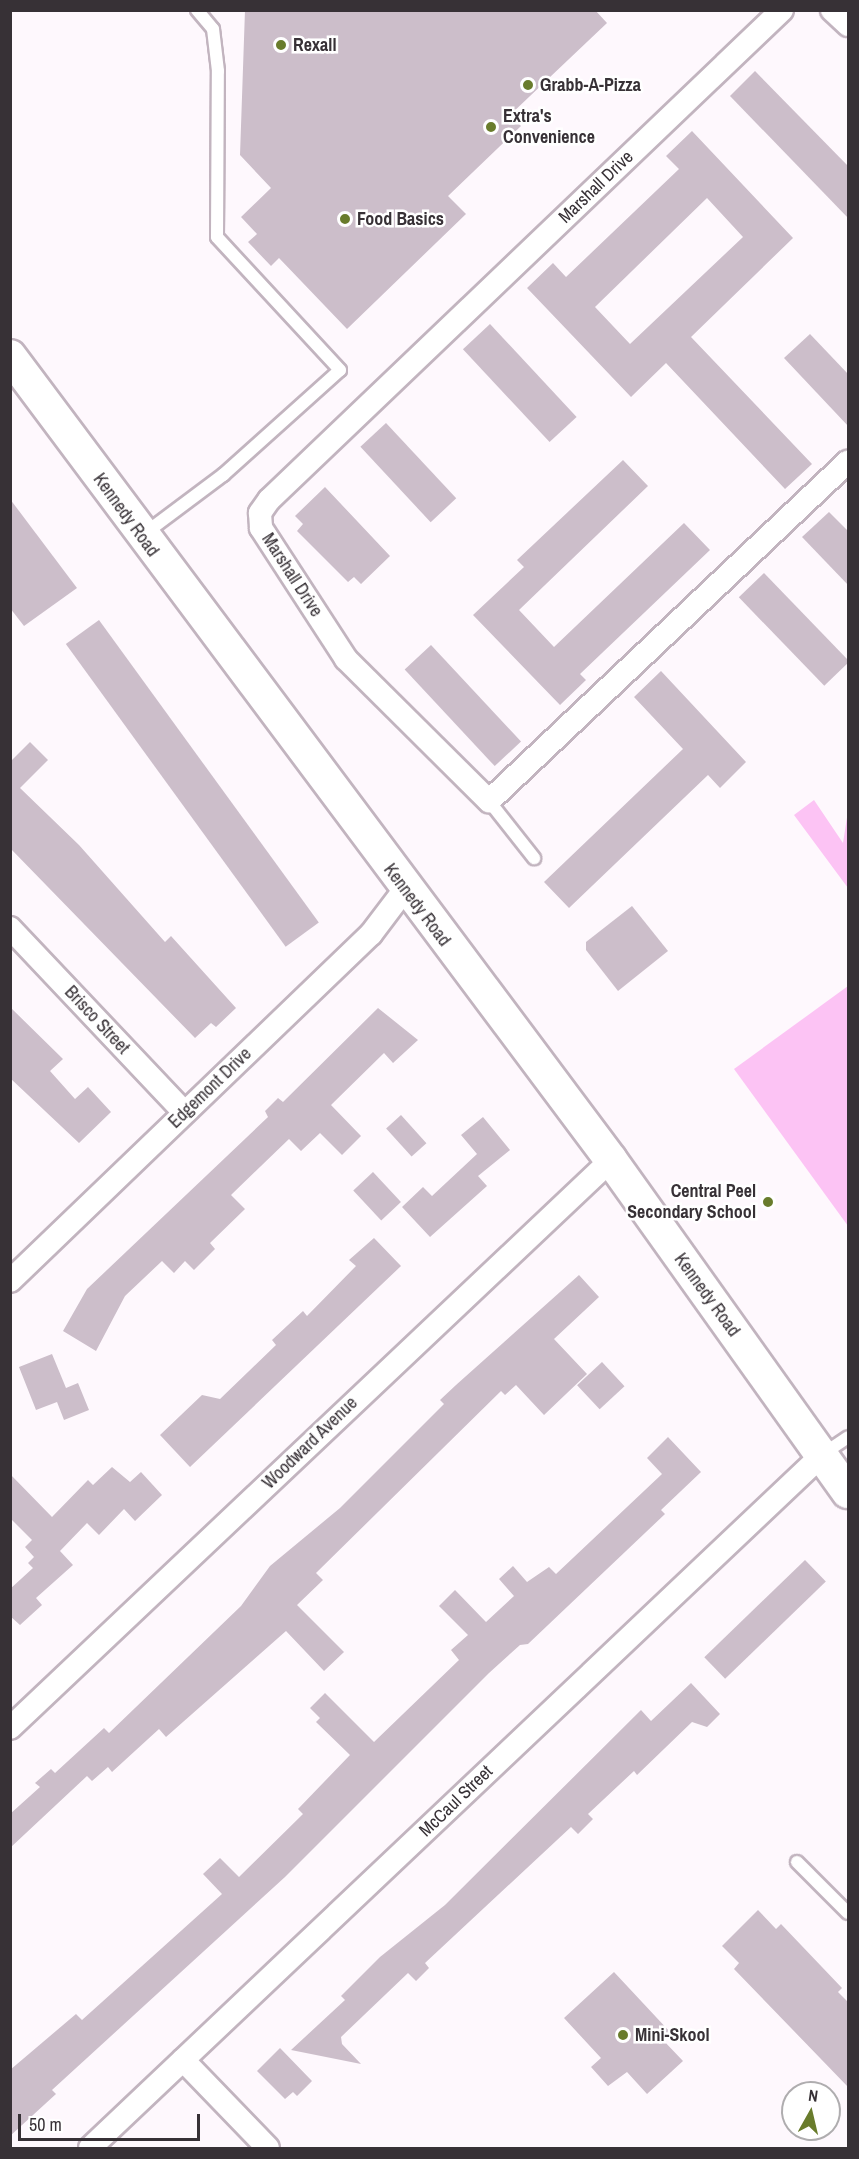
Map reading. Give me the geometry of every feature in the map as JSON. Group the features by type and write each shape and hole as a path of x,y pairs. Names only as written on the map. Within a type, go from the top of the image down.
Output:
{"main road":[{"name":"Kennedy Road","path":"10,356 141,536 611,1160 849,1492"}],"street":[{"name":"Marshall Drive","path":"489,801 346,659 261,528 260,513 782,10"},
{"path":"832,10 849,26"},
{"path":"489,801 849,462"},
{"name":"Edgemont Drive","path":"10,1281 371,934 405,889"},
{"name":"Brisco Street","path":"10,928 184,1112"},
{"name":"Woodward Avenue","path":"10,1728 611,1160"},
{"name":"McCaul Street","path":"90,2148 822,1455"},
{"path":"183,2060 267,2148"}],"lane":[{"path":"141,536 223,475 340,370 217,237 218,71 213,29 197,10"},
{"path":"489,801 534,858"},
{"path":"822,1455 849,1437"},
{"path":"797,1862 849,1913"}],"shaded area":[{"path":"814,800 843,843 848,811 848,888 794,815"},
{"path":"848,986 848,1226 734,1069"}],"building":[{"path":"245,10 595,10 607,23 510,115 521,126 448,196 466,214 347,329 279,258 271,266 248,242 257,234 241,217 271,188 240,155"},
{"path":"755,71 849,167 849,219 730,96"},
{"path":"692,131 793,238 691,337 812,464 785,489 666,363 631,397 527,288 553,263 566,277 679,169 666,156","holes":["707,198 743,237 630,344 595,307"]},
{"path":"490,324 577,417 550,442 463,349"},
{"path":"810,334 849,375 849,427 784,358"},
{"path":"386,423 456,498 431,522 360,447"},
{"path":"623,460 648,486 519,610 554,647 684,523 710,550 580,674 586,680 560,705 473,615 524,567 517,560"},
{"path":"325,487 390,556 361,584 354,577 348,582 297,531 303,524 295,516"},
{"path":"10,499 77,588 24,626 10,608"},
{"path":"829,512 849,532 849,586 802,537"},
{"path":"764,573 848,660 848,663 824,686 739,597"},
{"path":"99,620 319,923 286,947 66,644"},
{"path":"431,645 521,742 495,766 405,670"},
{"path":"661,671 746,762 720,788 708,775 569,908 544,882 683,749 634,697"},
{"path":"30,742 48,760 20,788 79,845 165,942 171,936 236,1008 216,1027 211,1023 195,1038 10,848 10,762"},
{"path":"632,906 668,951 618,991 586,950 586,942"},
{"path":"10,1007 63,1059 50,1071 75,1099 88,1087 111,1112 79,1143 10,1078"},
{"path":"378,1008 418,1040 393,1063 384,1053 331,1105 361,1136 342,1155 320,1133 301,1151 289,1139 231,1195 245,1209 210,1243 215,1249 194,1270 185,1261 174,1273 162,1261 125,1296 96,1351 63,1331 87,1289 268,1117 265,1111 278,1098 283,1102"},
{"path":"401,1115 426,1143 412,1157 386,1128"},
{"path":"483,1117 510,1150 478,1176 487,1186 430,1237 402,1207 423,1187 432,1196 477,1154 461,1135"},
{"path":"373,1172 401,1202 381,1220 353,1190"},
{"path":"374,1238 401,1266 190,1467 160,1435 202,1395 220,1399 276,1345 272,1340 303,1311 307,1316 356,1266 349,1260"},
{"path":"579,1275 599,1297 554,1339 587,1374 544,1415 516,1385 505,1395 501,1391 316,1573 323,1580 297,1605 344,1652 324,1671 286,1631 166,1737 159,1729 112,1772 108,1767 92,1781 87,1776 10,1848 10,1814 40,1787 35,1783 51,1769 55,1773 104,1728 109,1733 241,1606 270,1566 340,1508 444,1404 440,1400"},
{"path":"52,1354 66,1388 78,1383 89,1410 64,1420 57,1402 36,1410 19,1367"},
{"path":"602,1362 625,1386 600,1409 577,1385"},
{"path":"668,1437 701,1472 661,1510 665,1514 528,1644 520,1645 489,1673 285,1877 52,2090 56,2094 10,2136 10,2070 76,2014 82,2020 222,1894 203,1874 220,1858 239,1877 303,1814 298,1809 350,1755 316,1722 320,1718 310,1708 325,1693 374,1742 459,1660 451,1650 468,1635 439,1606 455,1590 486,1622 514,1596 499,1579 513,1566 527,1582 549,1567 556,1574 662,1474 647,1458"},
{"path":"112,1467 130,1482 141,1472 162,1495 135,1521 124,1509 99,1535 87,1523 60,1551 73,1565 36,1598 42,1605 20,1625 10,1616 10,1589 33,1568 28,1563 34,1557 25,1547 32,1540 10,1518 10,1474 52,1517 88,1480 93,1485"},
{"path":"805,1560 826,1582 725,1679 704,1657"},
{"path":"691,1683 720,1714 707,1727 692,1722 637,1775 634,1771 588,1814 593,1819 578,1834 571,1827 425,1963 429,1968 416,1981 408,1973 341,2037 342,2044 361,2064 291,2050 345,2000 341,1996 380,1957 445,1905 641,1710 651,1721"},
{"path":"758,1910 776,1929 781,1924 842,1988 838,1992 849,2003 849,2088 734,1969 739,1963 722,1946"},
{"name":"Mini-Skool","path":"614,1972 670,2032 662,2039 683,2061 647,2094 627,2072 608,2086 591,2067 601,2058 564,2018"},
{"path":"280,2048 312,2081 297,2096 293,2092 285,2099 257,2071"}],"place":[{"name":"Rexall","path":"281,45"},
{"name":"Grabb-A-Pizza","path":"528,85"},
{"name":"Extra's Convenience","path":"491,127"},
{"name":"Food Basics","path":"345,219"},
{"name":"Central Peel Secondary School","path":"768,1202"},
{"name":"Mini-Skool","path":"623,2035"}]}
